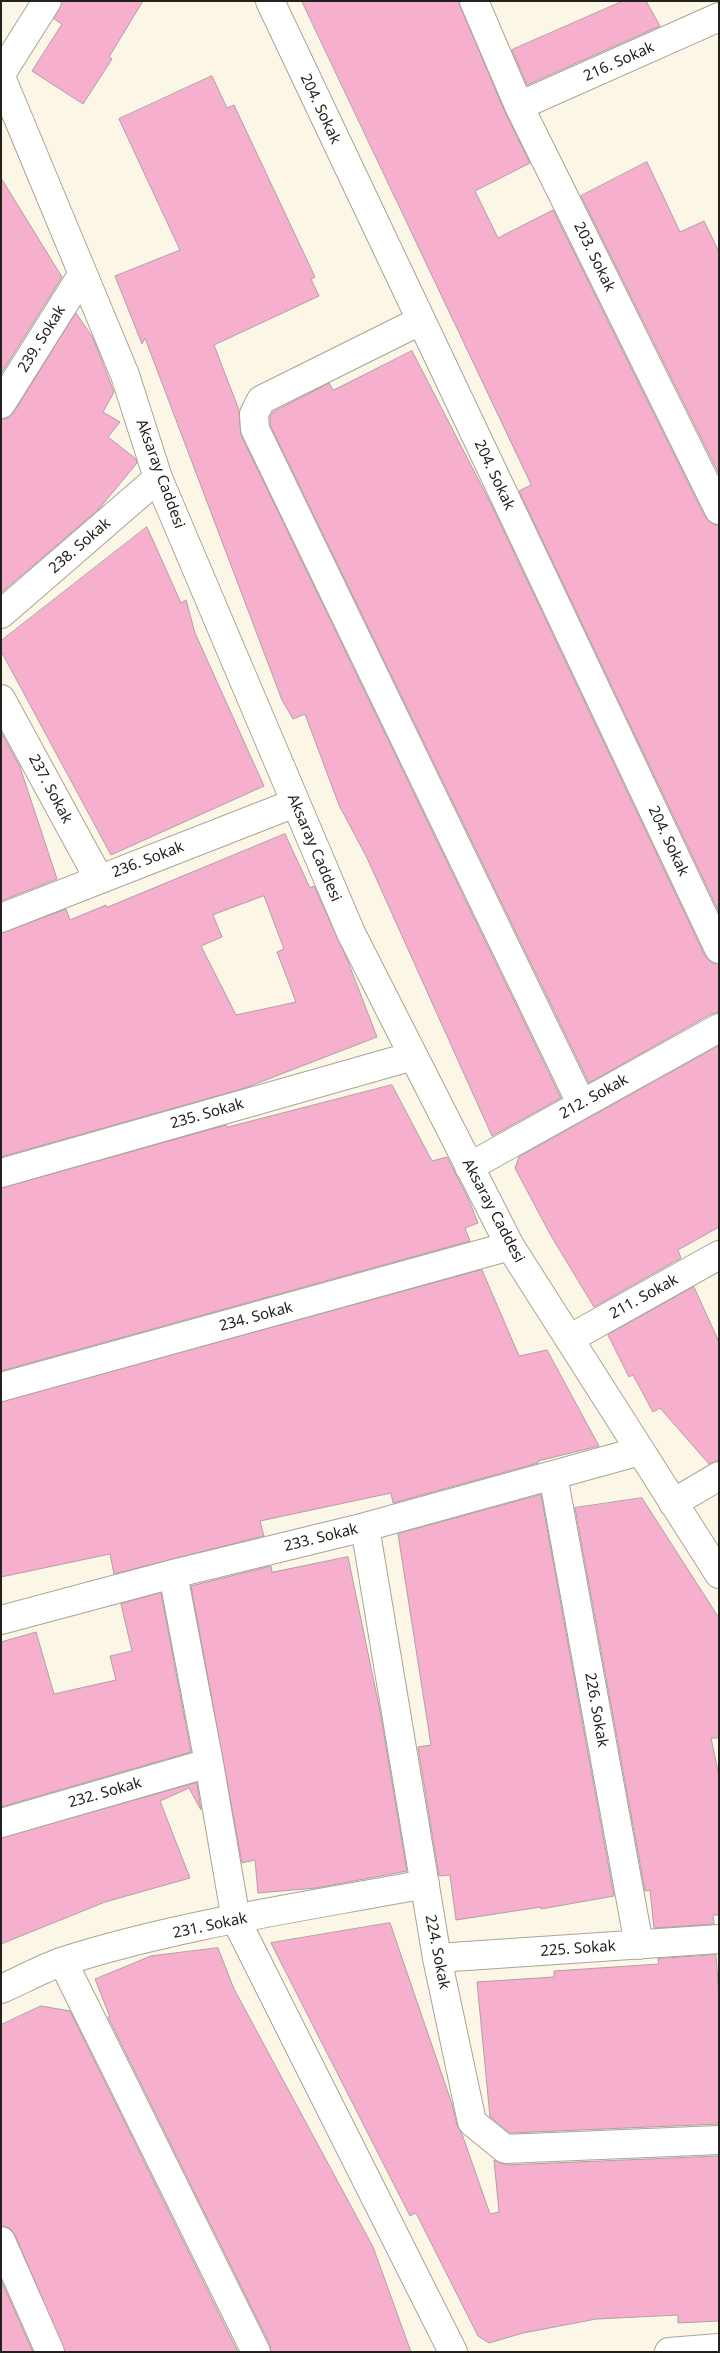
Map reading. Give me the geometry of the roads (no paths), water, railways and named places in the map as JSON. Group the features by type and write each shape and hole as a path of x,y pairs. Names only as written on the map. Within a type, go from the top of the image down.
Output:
{"street":[{"path":"1,76 47,1"},
{"name":"204. Sokak","path":"270,1 719,949"},
{"name":"203. Sokak","path":"474,1 520,106 719,510"},
{"name":"216. Sokak","path":"520,106 719,17"},
{"name":"Aksaray Caddesi","path":"1,76 125,376 158,478 351,933 510,1246 719,1574"},
{"name":"239. Sokak","path":"1,404 82,275"},
{"path":"420,321 261,400 254,414 255,429 581,1103"},
{"name":"238. Sokak","path":"1,614 158,478"},
{"name":"237. Sokak","path":"1,699 99,879"},
{"name":"236. Sokak","path":"1,918 295,803"},
{"name":"212. Sokak","path":"469,1167 581,1103 719,1028"},
{"name":"235. Sokak","path":"1,1173 413,1056"},
{"name":"234. Sokak","path":"1,1387 510,1246"},
{"name":"211. Sokak","path":"569,1340 719,1255"},
{"name":"233. Sokak","path":"1,1620 172,1574 365,1527 640,1451"},
{"name":"226. Sokak","path":"553,1475 639,1944"},
{"path":"673,1503 719,1476"},
{"name":"224. Sokak","path":"365,1527 437,1958 472,2122 506,2149 719,2140"},
{"path":"172,1574 209,1763 236,1920 452,2352"},
{"name":"232. Sokak","path":"1,1823 209,1763"},
{"name":"231. Sokak","path":"1,1988 63,1962 149,1939 236,1920 424,1884"},
{"name":"225. Sokak","path":"437,1958 719,1939"},
{"path":"63,1962 256,2352"},
{"path":"1,2241 50,2352"},
{"path":"669,2352 719,2348"}]}
